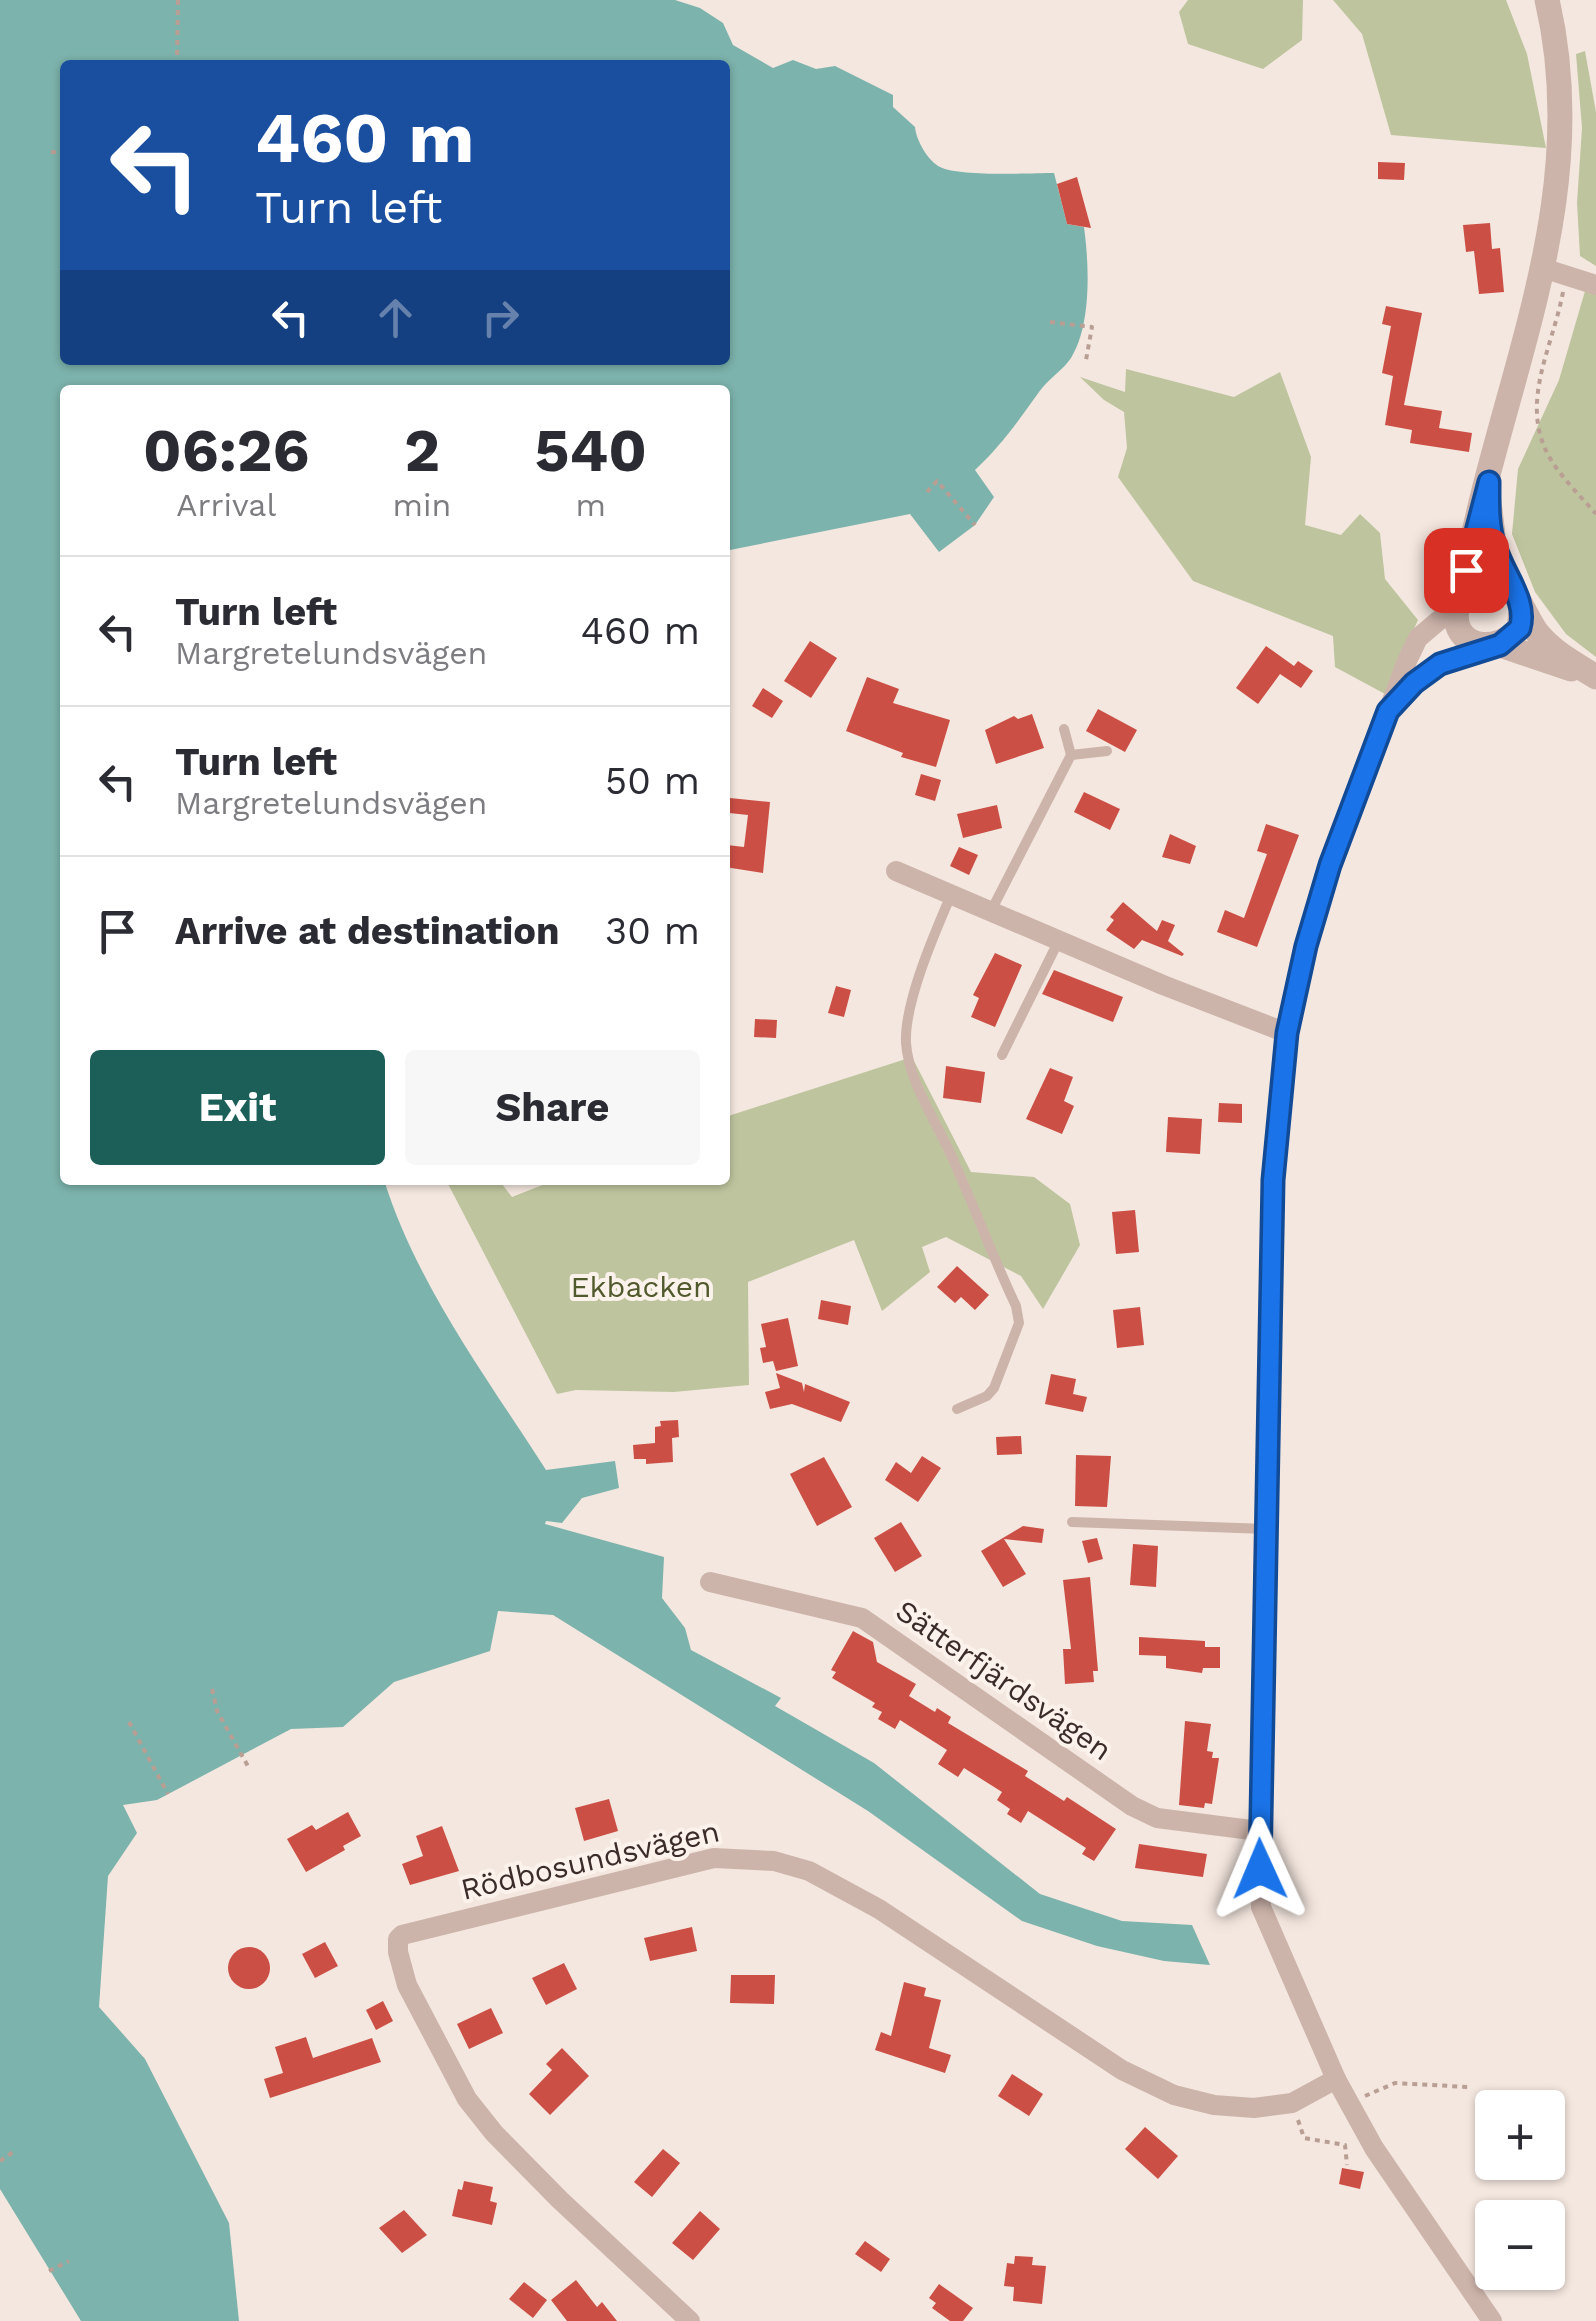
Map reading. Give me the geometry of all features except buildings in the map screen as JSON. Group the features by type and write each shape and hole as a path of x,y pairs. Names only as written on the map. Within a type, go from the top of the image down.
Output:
{"street":[{"path":"1547,0 1563,59 1570,128 1559,273 1470,546 1458,623 1472,642 1596,678"},
{"path":"1559,273 1596,285"},
{"path":"1489,482 1494,543 1517,597 1538,634 1596,678"},
{"path":"1388,711 1414,683 1440,664 1495,646 1520,628 1517,597 1501,582 1488,580 1470,586 1418,638 1388,711 1330,865 1306,946 1287,1033 1273,1180 1259,1831 1261,1907 1336,2079 1374,2148 1492,2321"},
{"path":"896,871 1287,1033"},
{"name":"Sätterfjärdsvägen","path":"710,1582 862,1618 1132,1806 1157,1818 1259,1831"},
{"name":"Rödbosundsvägen","path":"690,2321 560,2200 494,2133 467,2098 407,1985 398,1952 402,1934 696,1862 733,1857 774,1861 809,1872 879,1909 1145,2084 1174,2096 1254,2108 1292,2103 1336,2079"}],"lane":[{"path":"991,911 1071,755 1064,728"},
{"path":"1071,755 1107,751"},
{"path":"952,895 932,939 909,1015 906,1040 910,1067 1016,1306 1018,1322 994,1388 987,1396 957,1408"},
{"path":"1002,1055 1059,940"},
{"path":"1072,1522 1267,1529"}],"path":[{"path":"177,60 178,0"},
{"path":"50,152 60,152"},
{"path":"1559,273 1538,384 1536,417 1556,467 1596,514"},
{"path":"1050,322 1092,326 1086,360"},
{"path":"927,492 938,481 975,525"},
{"path":"212,1689 216,1711 249,1768"},
{"path":"129,1722 168,1794"},
{"path":"1350,2102 1395,2084 1468,2087"},
{"path":"1292,2103 1304,2138 1345,2145 1347,2165"},
{"path":"0,2161 16,2150"},
{"path":"49,2271 69,2261"}],"green space":[{"path":"1188,0 1303,0 1302,40 1263,69 1188,44 1179,12"},
{"path":"1333,0 1506,0 1527,54 1546,148 1391,135 1362,34"},
{"path":"1585,51 1596,112 1596,266 1580,256 1577,203 1582,128 1576,54"},
{"path":"1585,291 1596,294 1596,657 1566,634 1535,592 1512,534 1518,469 1559,380"},
{"path":"1126,369 1234,397 1280,372 1311,457 1305,525 1341,535 1360,514 1380,533 1385,579 1418,620 1385,694 1335,667 1333,636 1193,581 1118,477 1127,448 1124,412 1104,400 1080,377 1125,392"},
{"name":"Ekbacken","path":"912,1057 971,1172 1034,1177 1070,1204 1080,1245 1043,1309 1021,1276 946,1237 922,1247 930,1272 882,1311 854,1240 748,1282 749,1385 674,1392 576,1390 557,1394 449,1185 503,1185 512,1197 542,1185 730,1185 730,1115"}],"water":[{"path":"0,0 675,0 700,8 723,23 733,45 773,68 793,60 816,69 835,66 893,95 893,107 915,127 923,150 940,167 978,173 1054,173 1067,224 1084,227 1086,242 1086,311 1071,358 975,470 994,497 975,525 939,552 910,514 730,550 730,385 60,385 60,1185 386,1185 434,1294 546,1470 615,1461 619,1488 582,1498 562,1523 545,1524 664,1557 662,1598 685,1628 691,1650 781,1698 775,1706 874,1763 1040,1894 1122,1921 1192,1925 1210,1965 1164,1961 1097,1946 1022,1921 868,1811 553,1615 498,1611 490,1651 394,1682 343,1727 291,1729 157,1800 123,1805 137,1833 108,1876 99,2007 145,2059 229,2223 239,2321 81,2321 0,2189"}],"route":[{"path":"1260,1869 1273,1180 1287,1033 1306,946 1330,865 1388,711 1414,683 1440,664 1500,645 1520,628 1522,606 1494,543 1489,482 1466,570"}]}
